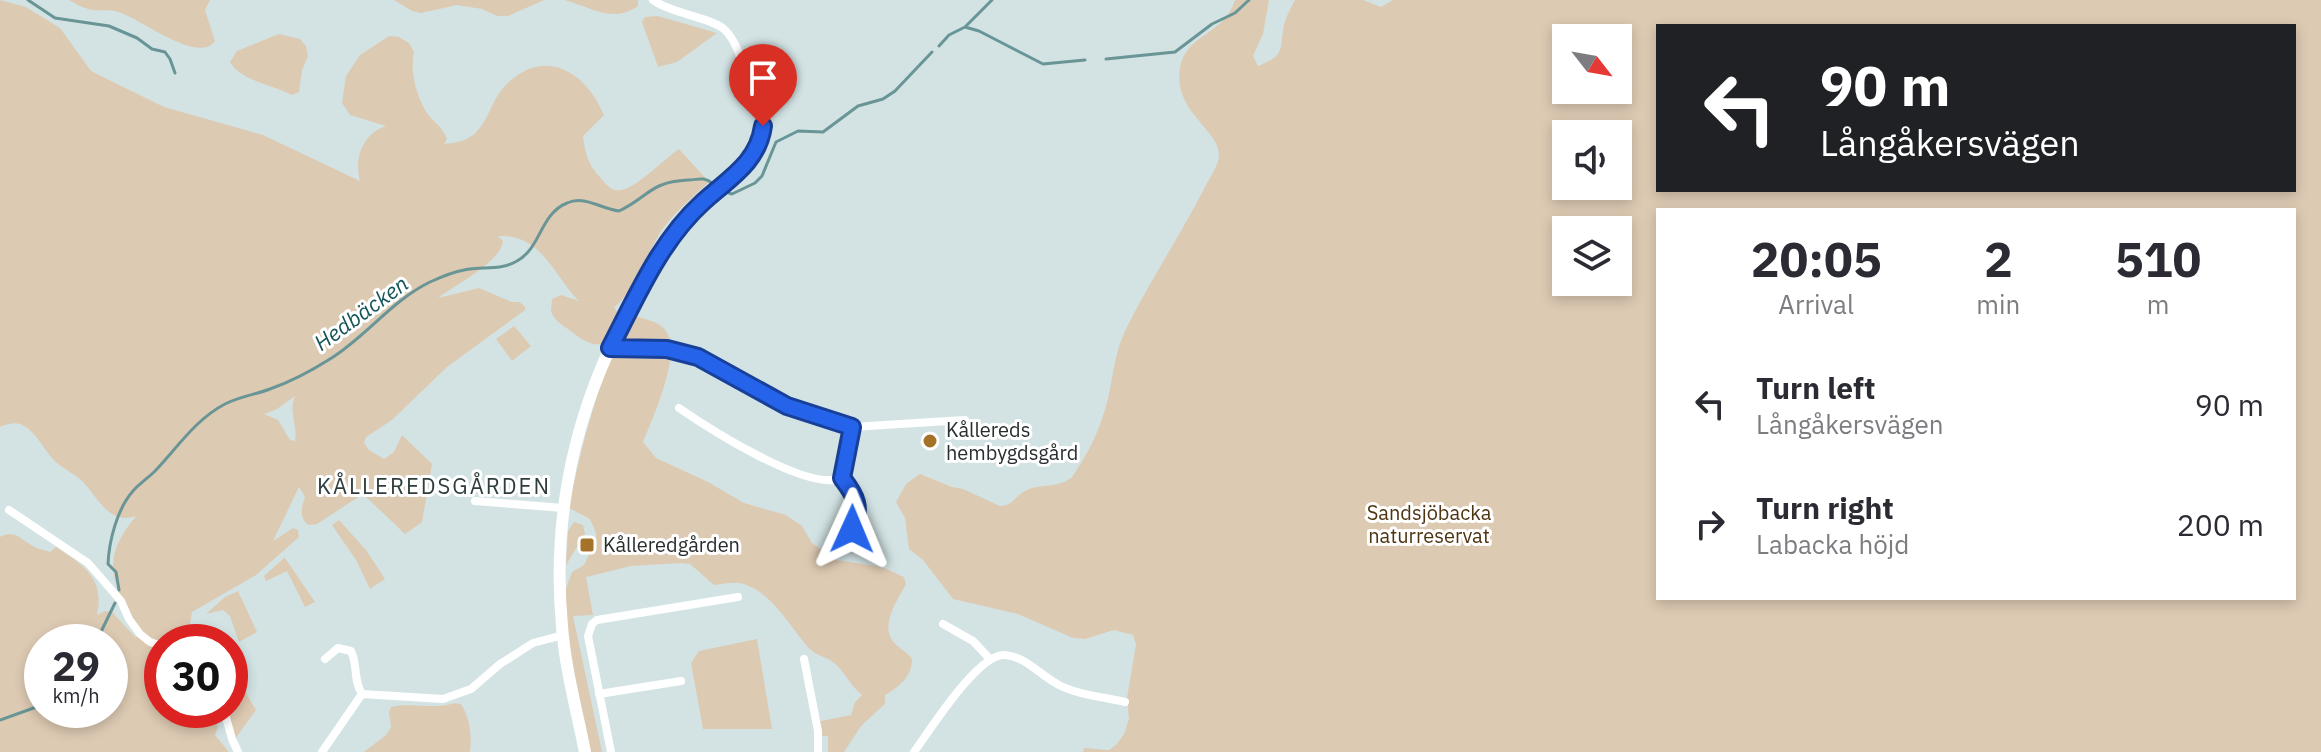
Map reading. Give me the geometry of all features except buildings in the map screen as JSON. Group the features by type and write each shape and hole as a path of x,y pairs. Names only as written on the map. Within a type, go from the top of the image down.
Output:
{"street":[{"path":"585,752 563,635 560,548 569,471 581,426 610,348 654,264 673,234 699,205 750,160 762,138 759,104 734,43 725,29 671,10 653,0"},
{"path":"610,348 667,349 698,357 787,406 852,427 965,420"},
{"path":"679,408 761,458 829,481 842,478"},
{"path":"852,427 842,478 858,506 852,529"},
{"path":"475,501 563,508"},
{"path":"9,510 88,563 121,601 129,619 144,637"},
{"path":"611,752 588,636 592,624 597,620 738,597"},
{"path":"943,624 973,641 989,658"},
{"path":"362,694 443,699 471,689 513,654 533,643 563,635"},
{"path":"325,659 338,648 351,651 362,694"},
{"path":"914,752 968,680 989,658 1015,657 1062,687 1125,702"},
{"path":"804,659 818,731 818,752"},
{"path":"599,694 681,681"},
{"path":"322,752 362,694"},
{"path":"229,728 238,752"}],"green space":[{"path":"0,0 26,7 60,28 91,71 164,107 263,135 360,181 358,164 362,148 371,135 386,126 350,115 342,103 346,76 360,55 389,36 409,43 414,52 414,78 419,96 427,113 447,139 444,144 463,141 473,135 503,88 518,75 533,68 561,68 586,86 604,115 583,136 590,163 614,190 628,188 679,149 709,182 680,209 658,236 627,293 614,307 618,316 616,325 612,335 601,344 582,339 556,319 551,311 552,299 561,295 579,301 536,249 513,237 498,236 503,241 494,257 438,298 479,288 512,302 520,302 525,310 447,367 392,420 366,437 364,443 369,450 384,459 394,452 402,435 432,464 422,522 405,534 363,494 317,524 308,525 302,516 305,497 299,487 273,541 293,528 298,530 299,537 256,575 192,612 190,624 144,624 144,728 218,728 215,735 229,752 0,752 0,537 15,535 39,549 50,552 56,547 66,554 83,567 95,582 99,602 97,615 112,612 123,624 24,624 24,728 128,728 128,629 136,638 137,631 117,587 113,564 119,542 136,516 119,517 105,509 83,482 49,455 33,433 24,426 9,424 0,427","holes":["295,396 292,408 295,429 295,441 290,440 278,420 264,414"]},
{"path":"69,0 210,0 205,10 215,41 207,47 183,44 118,12 90,9"},
{"path":"394,0 544,0 508,16 497,16 482,9 457,5 421,13"},
{"path":"565,0 638,0 638,6 620,14 611,14"},
{"name":"Sandsjöbacka naturreservat","path":"1235,0 1269,0 1263,34 1253,56 1258,66 1280,51 1285,22 1295,0 1363,0 1381,7 1393,0 2321,0 2321,752 1083,752 1084,748 1109,750 1124,734 1129,719 1127,698 1136,645 1133,635 1114,630 1085,639 1073,638 1018,614 953,599 923,560 909,549 905,518 896,502 906,484 920,474 1000,506 1030,489 1060,484 1074,475 1091,446 1102,418 1125,331 1218,163 1217,145 1189,108 1180,83 1184,57 1197,41 1230,12"},
{"path":"658,16 717,33 677,62 658,67 642,22 645,17"},
{"path":"279,34 300,39 306,46 308,56 302,70 299,92 292,95 249,78 230,62 237,51"},
{"path":"638,317 660,325 670,341 671,354 664,386 643,442 656,458 744,503 786,515 802,526 812,543 836,560 882,567 904,577 906,584 888,626 892,640 912,659 910,671 900,685 885,695 885,704 861,726 844,752 828,752 828,736 820,736 816,722 851,715 855,702 862,695 841,670 810,649 778,608 760,592 739,583 714,585 690,564 682,563 631,566 586,577 593,615 573,616 602,752 586,752 567,643 564,594 572,572 584,565 596,540 596,533 590,519 569,508 585,438 607,369 625,324 630,318"},
{"path":"514,326 531,346 512,361 496,339"},
{"path":"339,520 366,550 385,579 370,589 356,560 332,525"},
{"path":"574,522 583,525 585,534 566,565 568,531"},
{"path":"285,557 315,602 305,607 287,571 266,581 264,576"},
{"path":"238,591 257,632 248,637 248,624 233,624 223,610 206,614 225,597"},
{"path":"757,639 772,729 703,729 691,663 699,651"},
{"path":"248,696 256,710 248,721"},
{"path":"461,704 468,721 470,752 364,752 386,735 391,727 391,707"},
{"path":"232,728 243,728 235,739"}],"waterway":[{"path":"28,0 55,18 109,26 137,38 152,49 165,52 175,73"},
{"path":"966,26 992,0"},
{"path":"1106,59 1175,52 1212,24 1235,13 1249,0"},
{"path":"939,46 949,35 965,27 1043,64 1085,60"},
{"name":"Hedbäcken","path":"720,190 732,194 755,183 762,176 776,142 798,131 823,132 858,106 883,99 895,91 932,52"},
{"name":"Hedbäcken","path":"119,590 116,572 108,564 112,536 122,507 135,488 215,410 231,401 285,383 323,363 403,299 430,282 460,271 504,266 517,261 531,248 551,215 567,203 587,201 619,211 665,184 700,179 712,183"},
{"name":"Hedbäcken","path":"105,624 115,603"},
{"name":"Hedbäcken","path":"0,720 24,711"}],"place":[{"name":"Kållereds hembygdsgård","path":"930,441"},
{"name":"Kålleredgården","path":"587,545"}],"district":[{"name":"KÅLLEREDSGÅRDEN","path":"434,486"}],"route":[{"path":"763,126 762,138 750,160 699,205 673,234 610,348 683,352 711,362 787,406 852,427 842,478 858,506 852,529"}]}
